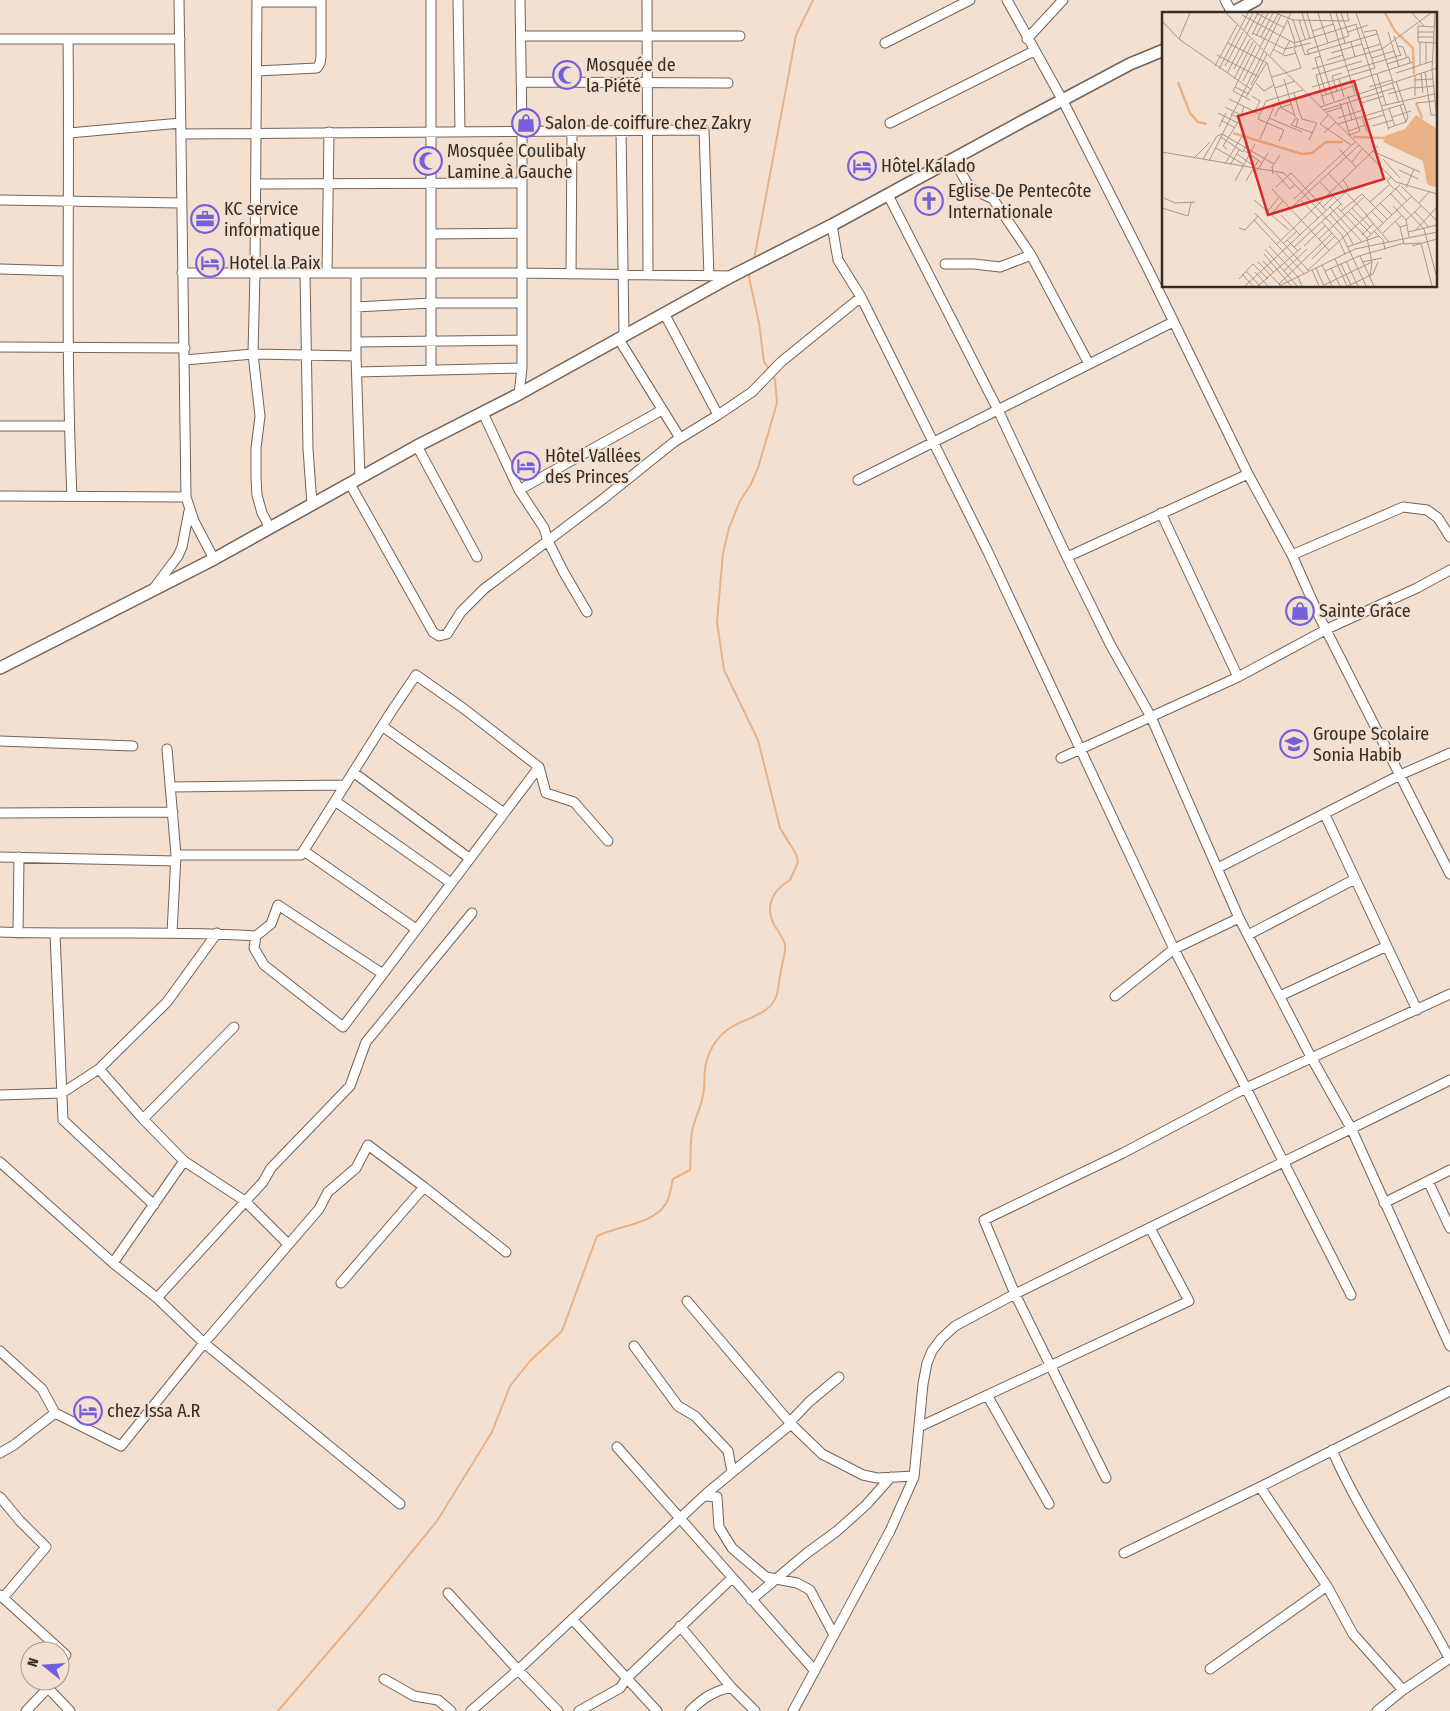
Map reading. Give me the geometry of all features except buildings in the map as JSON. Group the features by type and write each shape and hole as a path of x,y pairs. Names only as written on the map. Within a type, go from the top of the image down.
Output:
{"main road":[{"path":"1226,9 1247,0"},
{"path":"1226,9 1256,0"},
{"path":"0,668 214,558 355,482 416,446 519,394 621,336 732,276 832,226 1023,120 1063,101 1162,46"},
{"path":"1130,64 1162,51"}],"street":[{"path":"179,0 186,497 200,533 214,558"},
{"path":"431,0 431,370"},
{"path":"458,0 460,130"},
{"path":"519,394 522,368 520,0"},
{"path":"646,0 648,274"},
{"path":"885,43 970,0"},
{"path":"1007,0 1063,101 1248,474 1292,556 1320,618 1450,874"},
{"path":"1027,39 1063,0"},
{"path":"257,70 317,68 321,57 321,1 257,1 253,354 254,375 260,406 256,448 257,495 262,513 270,528"},
{"path":"521,36 740,36"},
{"path":"0,39 180,39"},
{"path":"68,39 68,426 72,496"},
{"path":"890,123 1034,51"},
{"path":"521,82 728,83"},
{"path":"69,133 181,123"},
{"path":"181,134 460,130 704,130 709,276"},
{"path":"571,274 572,130"},
{"path":"621,130 621,336 662,410 680,438"},
{"path":"327,272 329,132"},
{"path":"953,159 970,188 993,199 1031,255 1089,364"},
{"path":"256,184 522,183"},
{"path":"888,195 998,410 1110,644 1151,717 1239,918 1311,1058 1351,1128 1450,1346"},
{"path":"0,200 181,203"},
{"path":"832,226 838,260 861,297 988,552 1174,949 1350,1295"},
{"path":"431,234 522,234"},
{"path":"945,264 974,264 1000,267 1031,255"},
{"path":"0,269 67,271"},
{"path":"305,272 310,489 312,504"},
{"path":"182,273 521,273 732,276"},
{"path":"356,273 355,482 427,622 433,632 439,636 447,634 461,612 484,589 603,500 680,438 752,392 781,362 861,297"},
{"path":"356,307 431,303 521,303"},
{"path":"664,313 718,415"},
{"path":"858,480 1174,322"},
{"path":"356,342 522,340"},
{"path":"0,347 185,348"},
{"path":"185,360 253,354 356,356"},
{"path":"356,372 522,368"},
{"path":"520,490 662,410"},
{"path":"483,413 520,490 544,528 548,541 587,612"},
{"path":"0,426 68,426"},
{"path":"416,446 477,556"},
{"path":"1067,557 1248,474"},
{"path":"0,496 186,497"},
{"path":"1292,556 1403,507 1427,510 1438,518 1450,537"},
{"path":"152,591 172,566 180,552 190,508"},
{"path":"1161,513 1238,677"},
{"path":"1062,758 1238,677 1327,630 1417,588 1450,570"},
{"path":"0,857 176,858 301,855 382,726 416,676 463,708 539,767 546,793 574,802 608,841"},
{"path":"382,726 504,813"},
{"path":"0,742 132,746"},
{"path":"167,749 176,858 172,933"},
{"path":"1218,868 1400,775 1450,753"},
{"path":"383,974 278,905 271,924 256,936 254,948 264,965 343,1027 383,974 450,883 539,767"},
{"path":"353,772 469,858"},
{"path":"170,787 345,785"},
{"path":"335,801 450,883"},
{"path":"0,813 172,812"},
{"path":"1325,815 1417,1010"},
{"path":"304,851 416,929"},
{"path":"18,933 19,857"},
{"path":"1248,935 1355,879"},
{"path":"157,1298 263,1182 271,1168 350,1086 366,1042 472,913"},
{"path":"1115,996 1174,949 1239,918"},
{"path":"0,932 55,934 217,933 256,936"},
{"path":"0,1095 62,1093 99,1069 167,1002 217,933"},
{"path":"55,934 62,1120 154,1205"},
{"path":"1280,996 1387,946"},
{"path":"1106,1478 1015,1294 984,1220 1123,1153 1246,1088 1450,994"},
{"path":"143,1119 234,1027"},
{"path":"99,1069 143,1119 184,1161 245,1201 288,1244"},
{"path":"793,1711 890,1531 914,1476 923,1384 927,1363 932,1351 941,1339 955,1326 1015,1294 1450,1080"},
{"path":"0,1351 42,1389 55,1413 120,1446 204,1343 319,1209 328,1192 356,1168 368,1145 506,1252"},
{"path":"113,1262 184,1161"},
{"path":"0,1162 113,1262 157,1298 204,1343 400,1504"},
{"path":"1384,1203 1450,1170"},
{"path":"1428,1181 1450,1228"},
{"path":"341,1283 424,1187"},
{"path":"919,1427 1189,1301 1150,1228"},
{"path":"687,1301 790,1423 822,1454 863,1475 877,1478 914,1476"},
{"path":"634,1346 678,1406 694,1416 728,1451 732,1472"},
{"path":"472,1711 704,1496 790,1423 809,1402 839,1377"},
{"path":"1124,1553 1450,1391"},
{"path":"987,1395 1049,1504"},
{"path":"0,1452 14,1445 55,1413"},
{"path":"617,1447 815,1672"},
{"path":"1332,1450 1347,1484 1428,1616 1450,1658 1402,1690 1378,1711"},
{"path":"751,1600 807,1553 837,1531 866,1505 891,1477"},
{"path":"1260,1486 1327,1586 1353,1634 1402,1690"},
{"path":"704,1496 717,1497 719,1527 732,1548 766,1577 797,1583 810,1590 834,1635"},
{"path":"0,1497 20,1521 46,1546 2,1596 51,1641"},
{"path":"579,1711 620,1688 627,1678 732,1578"},
{"path":"1210,1669 1327,1586"},
{"path":"448,1593 558,1711"},
{"path":"572,1619 657,1711"},
{"path":"680,1626 731,1688 756,1711"},
{"path":"384,1679 414,1696 438,1700 451,1711"},
{"path":"26,1711 48,1688 70,1711"},
{"path":"690,1711 714,1692 731,1688"}],"waterway":[{"path":"754,260 796,35 813,0"},
{"path":"751,271 749,277 759,323 764,362 769,369"},
{"path":"278,1711 437,1521 492,1432 510,1386 530,1361 562,1331 597,1236 643,1221 659,1212 668,1199 673,1179 690,1170 692,1132 702,1100 705,1069 710,1051 725,1032 768,1008 776,997 785,945 772,921 770,906 777,891 790,880 798,862 796,854 780,828 758,740 724,670 717,622 723,553 729,528 740,501 751,484 758,468 777,403 775,379 772,375"}],"place":[{"name":"Mosquée de la Piété","path":"567,75"},
{"name":"Salon de coiffure chez Zakry","path":"526,123"},
{"name":"Mosquée Coulibaly Lamine à Gauche","path":"428,161"},
{"name":"Hôtel Kalado","path":"862,166"},
{"name":"Eglise De Pentecôte Internationale","path":"929,201"},
{"name":"KC service informatique","path":"205,219"},
{"name":"Hotel la Paix","path":"210,263"},
{"name":"Hôtel Vallées des Princes","path":"526,466"},
{"name":"Sainte Grâce","path":"1300,611"},
{"name":"Groupe Scolaire Sonia Habib","path":"1294,744"},
{"name":"chez Issa A.R","path":"88,1411"}]}
